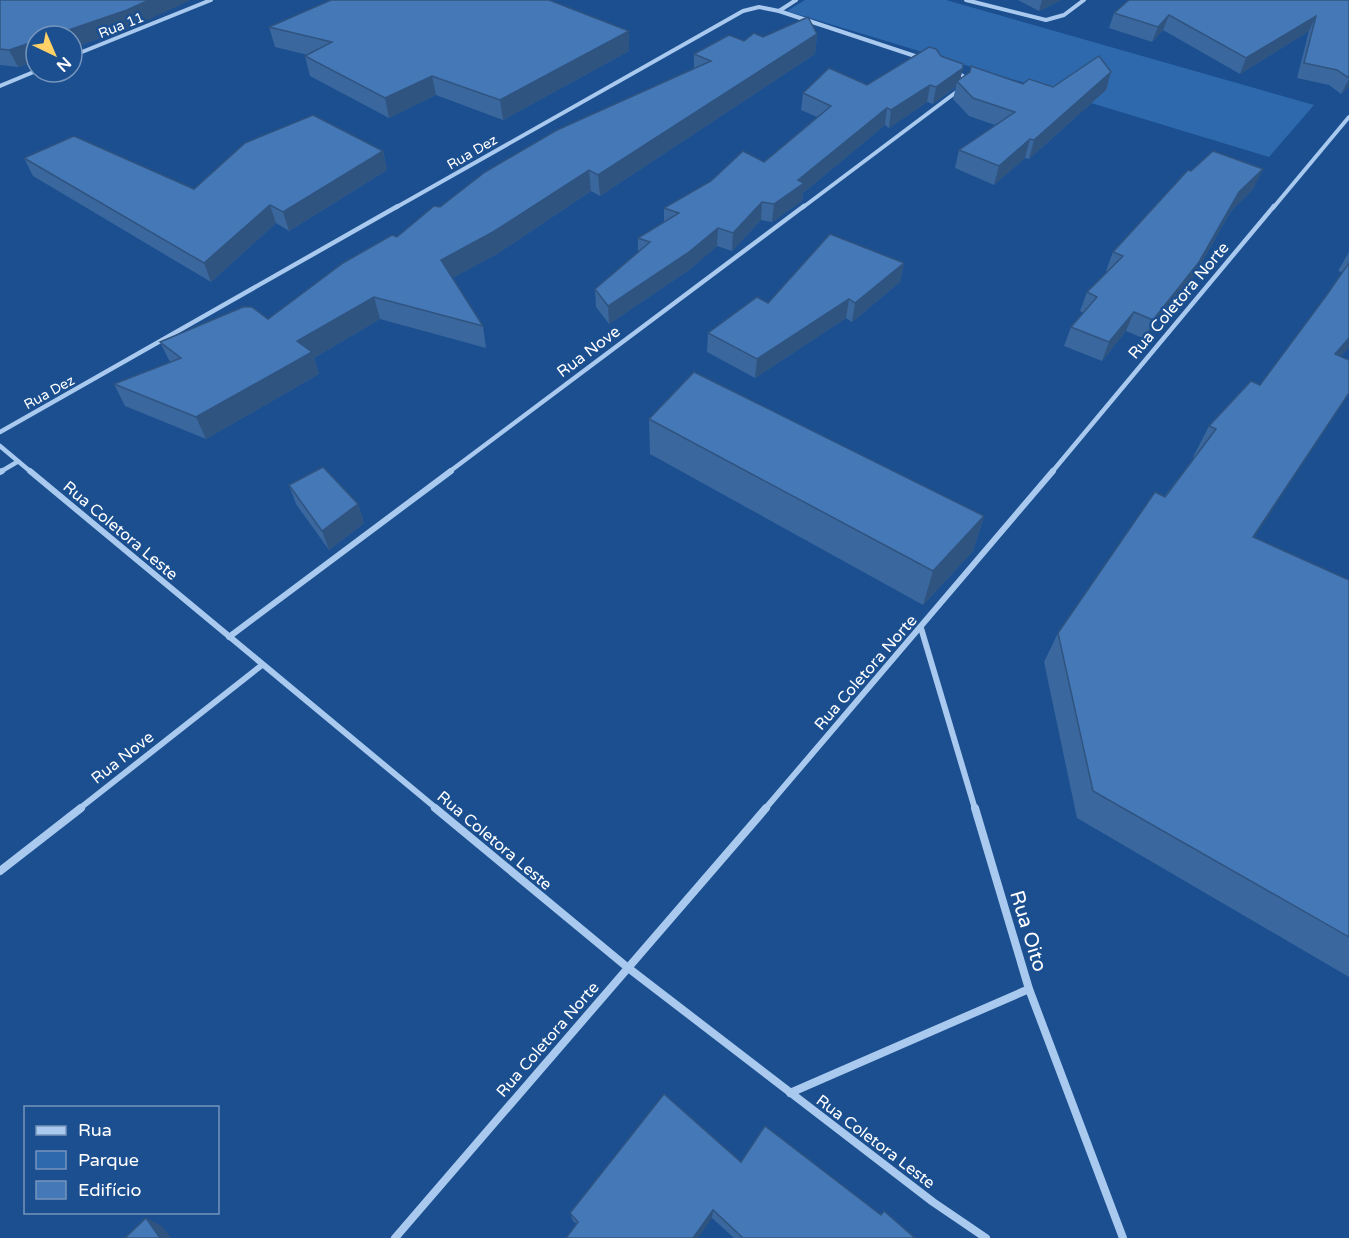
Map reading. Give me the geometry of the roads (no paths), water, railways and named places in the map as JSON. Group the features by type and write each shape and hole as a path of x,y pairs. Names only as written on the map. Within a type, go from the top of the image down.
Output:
{"street":[{"name":"Rua 11","path":"84,51 211,0"},
{"path":"779,11 796,0"},
{"path":"966,0 1026,17 1046,20 1064,15 1084,0"},
{"name":"Rua Dez","path":"0,432 743,11 759,7 779,11 930,61"},
{"name":"Rua Nove","path":"229,637 963,87 964,77 952,68"},
{"path":"0,86 24,76"},
{"name":"Rua Coletora Norte","path":"395,1238 921,628 1349,117"},
{"name":"Rua Coletora Leste","path":"0,446 627,967 933,1202 986,1238"},
{"path":"0,472 17,462"},
{"name":"Rua Oito","path":"921,628 1029,989 1123,1238"},
{"name":"Rua Nove","path":"0,871 262,664"},
{"path":"790,1093 1029,989"}]}
